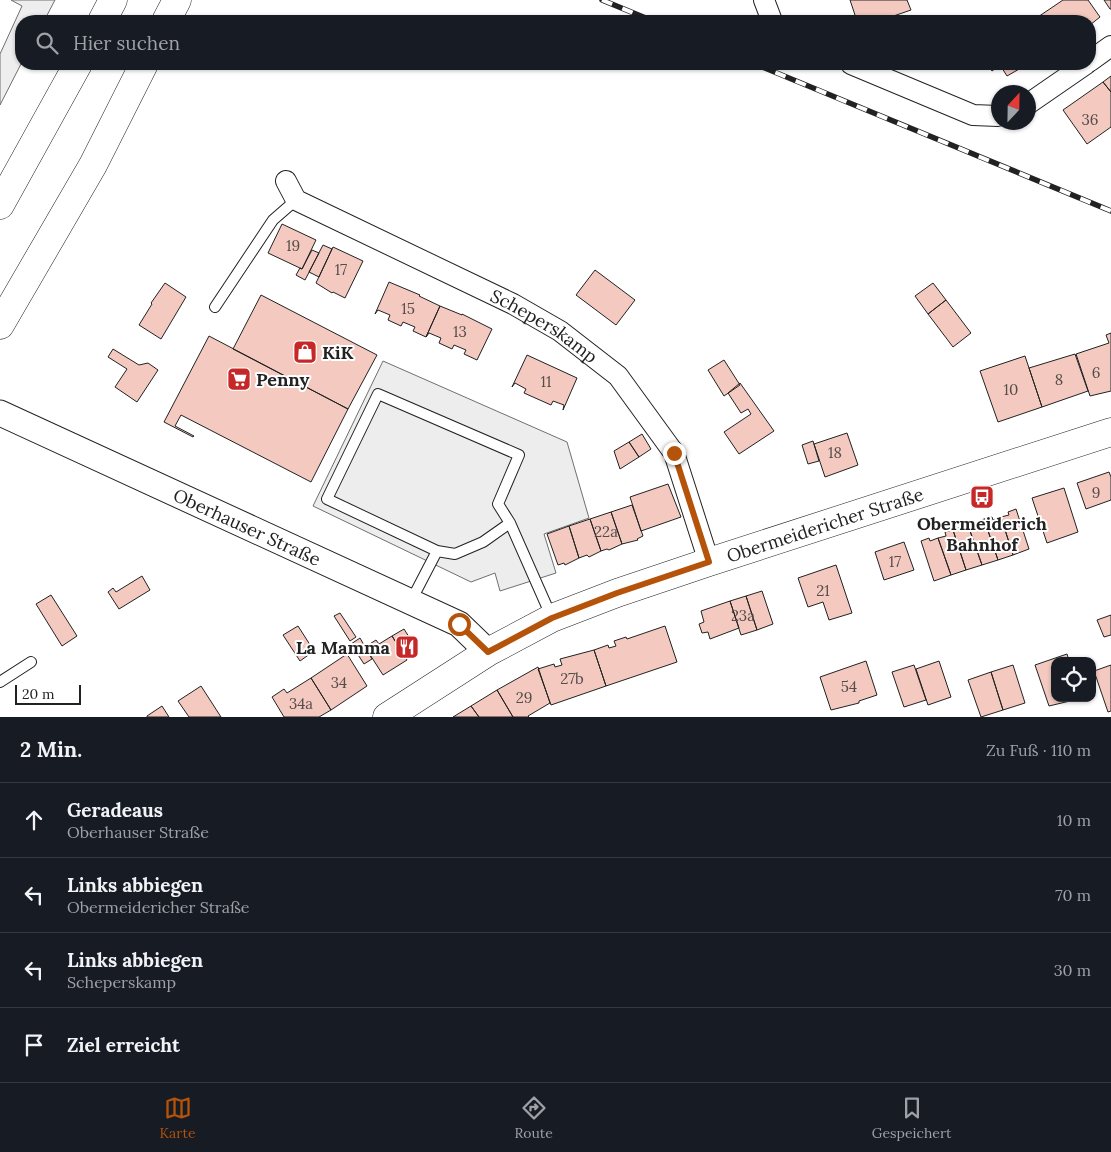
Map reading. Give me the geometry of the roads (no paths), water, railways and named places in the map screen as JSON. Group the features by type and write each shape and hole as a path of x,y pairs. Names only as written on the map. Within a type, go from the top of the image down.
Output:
{"main road":[{"path":"105,15 114,0"},
{"path":"169,15 176,0"},
{"path":"0,204 75,70"},
{"path":"0,325 93,165 141,70"},
{"name":"Obermeidericher Straße","path":"395,715 488,652 552,618 617,593 709,562 1111,432"}],"street":[{"path":"764,0 770,15"},
{"path":"1096,57 1111,46"},
{"path":"865,70 974,115 991,116"},
{"path":"1036,98 1077,70"},
{"path":"286,181 296,200"},
{"name":"Scheperskamp","path":"296,200 513,304 560,331 618,376 674,453 709,562"},
{"name":"Oberhauser Straße","path":"2,414 459,624 488,652"}],"lane":[{"path":"215,307 273,220 296,200"},
{"path":"510,523 483,542 454,554 436,551 327,499 378,394 519,455 498,504 510,523 552,618"},
{"path":"411,601 436,551"},
{"path":"0,682 31,662"}],"railway":[{"path":"602,0 638,15"},
{"path":"770,70 1111,211"}],"place":[{"name":"KiK","path":"305,352"},
{"name":"Penny","path":"239,379"},
{"name":"Obermeiderich Bahnhof","path":"982,497"},
{"name":"La Mamma","path":"407,647"}]}
